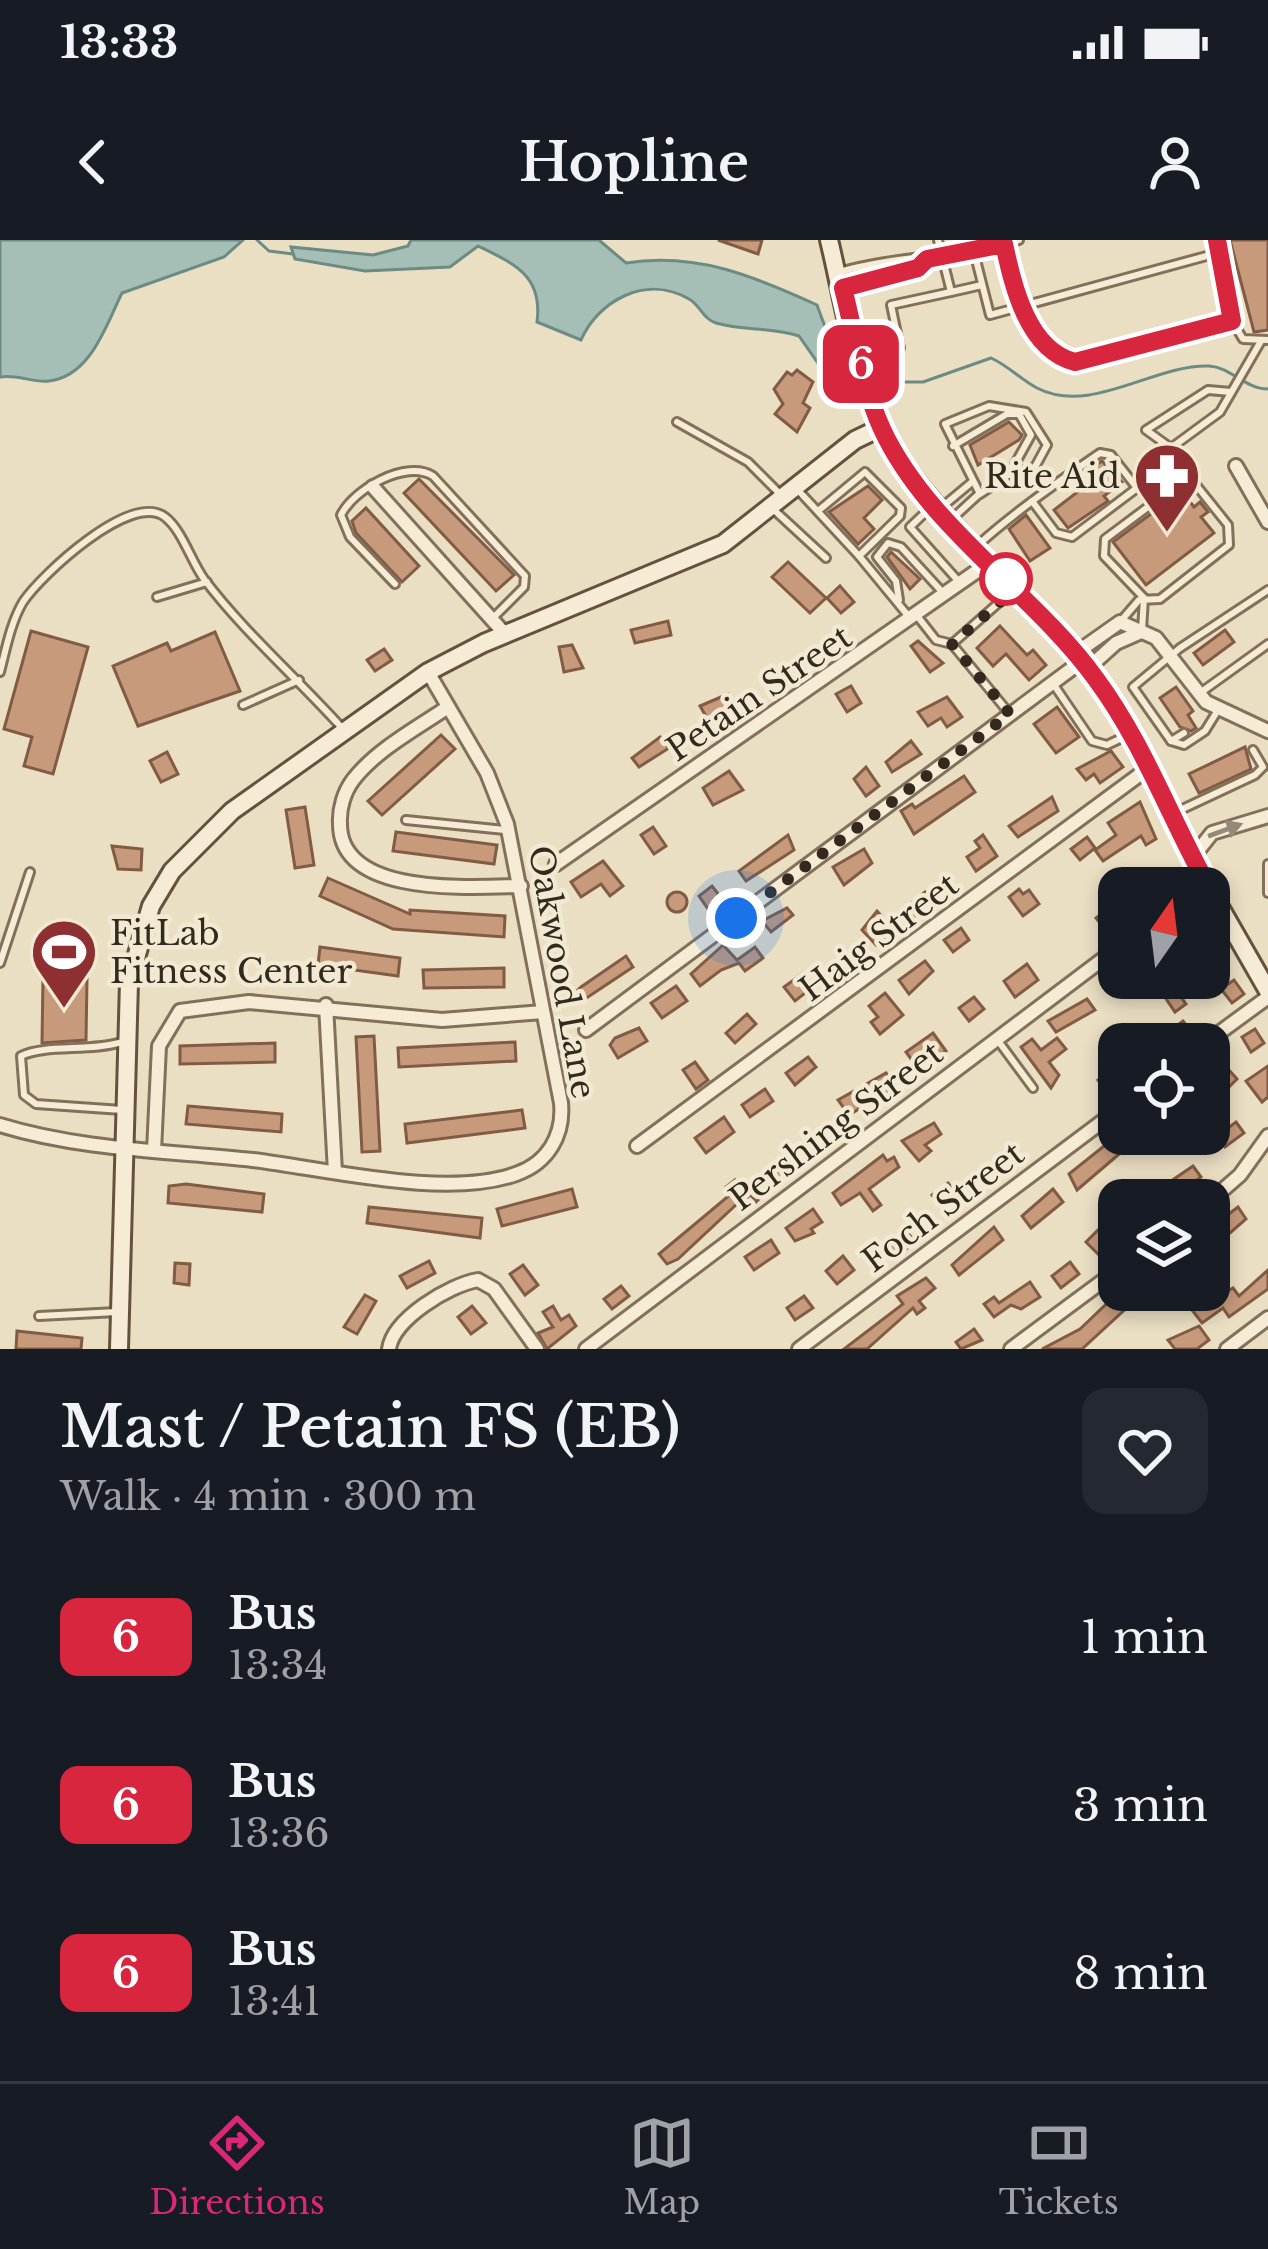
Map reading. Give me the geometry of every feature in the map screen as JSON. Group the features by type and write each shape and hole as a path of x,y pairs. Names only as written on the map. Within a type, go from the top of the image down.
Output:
{"street":[{"path":"829,240 881,427 942,511 1082,661 1131,733 1197,867"},
{"path":"119,1349 125,1041 134,957 151,906 172,871 232,811 428,672 505,634 696,556 785,499 855,440 881,427"},
{"path":"1236,466 1268,521"},
{"path":"373,487 505,634"},
{"name":"Petain Street","path":"556,864 915,619 990,562"},
{"path":"1082,661 1086,646 1120,622 1156,638 1197,695 1218,710 1268,731"},
{"path":"586,1030 1052,682 1082,661 1096,661 1115,643 1141,632"},
{"name":"Oakwood Lane","path":"0,1125 335,1172 485,1181 537,1163 555,1143 562,1117 509,831 487,773 428,672"},
{"path":"448,707 353,780 340,816 342,842 358,864 380,877 520,886"},
{"name":"Haig Street","path":"637,1146 1150,767"},
{"path":"1193,857 1212,833 1268,816"},
{"path":"1230,929 1268,994 1230,1024"},
{"name":"Pershing Street","path":"586,1349 1098,963"},
{"path":"154,1150 159,1046 173,1016 192,1008 249,1002 326,1005 442,1020 543,1012"},
{"path":"326,1005 335,1172"},
{"name":"Foch Street","path":"799,1349 1098,1124"},
{"path":"1230,1183 1268,1136"},
{"path":"389,1349 401,1324 460,1286 478,1280 494,1289 537,1349"},
{"path":"1010,1349 1098,1284"},
{"path":"1227,1349 1268,1318"}],"lane":[{"path":"938,240 951,292"},
{"path":"971,240 990,315 1221,252"},
{"path":"841,280 902,256 927,259 1019,240"},
{"path":"1217,240 1232,321 1243,339 1265,340 1220,412 1171,448 1146,430 1208,391 1231,392"},
{"path":"1003,242 1020,307 1059,354 1075,362 1232,321"},
{"path":"841,280 918,268 927,259"},
{"path":"901,348 891,305 982,285"},
{"path":"910,527 980,494 1008,476 1035,467 1047,445 1039,425 1020,409 989,406 949,419 945,428 980,494"},
{"path":"953,446 1007,414 1019,414 1031,435 1008,476"},
{"path":"677,422 748,462 785,499 826,558"},
{"path":"976,548 1032,501 1106,452 1137,488 1072,537 1057,533 1032,501"},
{"path":"395,584 340,521 348,502 399,472 419,469 448,492 525,576 524,587 494,617"},
{"path":"818,512 866,472 901,508 900,516 859,556"},
{"path":"942,511 972,482"},
{"path":"1120,622 1144,598 1160,599 1229,545 1230,529 1196,485 1180,483 1105,539 1104,556 1144,598 1141,632"},
{"path":"785,499 818,512 899,604 937,640 952,644 1010,714"},
{"path":"0,672 14,620 30,592 84,543 121,519 150,512 164,516 207,582 344,730"},
{"path":"900,516 962,585"},
{"path":"899,604 898,585 877,557 889,543 901,547 946,597"},
{"path":"157,597 207,582"},
{"path":"952,644 1015,589"},
{"path":"1207,722 1205,731 1184,745 1171,741 1133,687 1242,603 1268,590"},
{"path":"1197,695 1268,644"},
{"path":"243,705 299,680"},
{"path":"1052,682 1092,741 1107,745 1131,733"},
{"path":"1195,726 1218,710"},
{"path":"1171,741 1184,733"},
{"path":"1172,814 1255,776 1263,767 1253,750"},
{"path":"406,820 509,831"},
{"path":"1268,864 1268,893"},
{"path":"0,964 30,872"},
{"path":"997,1039 1033,1088"},
{"path":"124,1110 36,1104 24,1095 18,1071 21,1056 32,1050 87,1050 125,1041"},
{"path":"39,1316 120,1312"}],"water":[{"path":"0,240 243,240 224,257 122,293 86,359 64,377 43,381 0,377"},
{"path":"411,240 599,240 626,263 677,261 724,269 817,305 838,362 820,366 799,336 716,323 689,299 656,289 611,303 581,340 537,322 531,282 515,266 478,246 450,267 365,271 295,259 291,247 373,255 408,246"}],"building":[{"path":"718,240 762,240 758,254"},
{"path":"1230,240 1268,240 1268,330 1254,332"},
{"path":"797,370 813,382 803,403 810,408 797,432 775,414 783,404 774,389 787,372 792,375"},
{"path":"1009,422 1022,435 1019,440 978,465 970,445"},
{"path":"1102,461 1122,482 1104,496 1108,501 1068,528 1054,510 1097,477 1090,469"},
{"path":"419,479 514,575 496,591 404,493"},
{"path":"868,486 882,500 864,518 874,529 858,544 829,512"},
{"path":"1182,491 1194,507 1200,502 1208,512 1201,517 1214,533 1146,585 1113,542"},
{"path":"366,508 419,566 402,582 356,533 352,521"},
{"path":"1026,515 1050,548 1030,561 1009,529"},
{"path":"891,552 920,579 910,589 887,557"},
{"path":"788,562 826,598 810,613 772,577"},
{"path":"840,586 854,602 841,613 827,598"},
{"path":"668,621 671,635 635,643 631,630"},
{"path":"1000,626 1027,655 1033,650 1046,665 1029,680 1006,654 993,666 977,648"},
{"path":"1225,630 1234,642 1203,665 1194,653"},
{"path":"31,631 88,647 53,774 24,766 32,737 4,729"},
{"path":"215,632 240,691 138,726 113,666 167,643 171,651"},
{"path":"918,641 943,663 930,672 911,646"},
{"path":"572,645 583,668 564,672 559,647"},
{"path":"384,649 392,660 375,671 367,660"},
{"path":"851,686 861,703 847,712 836,694"},
{"path":"1176,687 1193,711 1188,715 1196,728 1191,731 1180,727 1160,698"},
{"path":"728,694 735,705 707,718 700,706"},
{"path":"947,697 962,717 947,727 941,718 928,726 918,712"},
{"path":"1057,707 1079,737 1056,753 1034,724"},
{"path":"441,735 455,749 382,815 368,801"},
{"path":"660,737 669,748 639,767 632,758"},
{"path":"911,741 921,754 892,772 886,762"},
{"path":"1245,747 1251,769 1199,793 1189,774"},
{"path":"1111,751 1123,767 1100,783 1094,774 1086,780 1077,769"},
{"path":"167,752 178,774 161,782 150,761"},
{"path":"866,767 879,786 866,796 854,779"},
{"path":"729,771 743,790 713,805 703,788"},
{"path":"964,776 975,792 914,834 901,811 912,804 915,808"},
{"path":"1052,797 1058,811 1018,837 1009,826"},
{"path":"1140,802 1156,839 1146,845 1141,836 1103,861 1095,850 1116,835 1108,823"},
{"path":"305,807 314,865 295,868 286,810"},
{"path":"653,827 666,846 654,854 641,835"},
{"path":"396,832 497,845 494,864 393,851"},
{"path":"788,835 794,850 746,881 739,871"},
{"path":"983,835 997,856 976,871 967,857 980,848 975,841"},
{"path":"1087,837 1095,848 1080,860 1071,849"},
{"path":"112,846 142,849 141,870 118,869"},
{"path":"864,849 872,863 844,885 833,867"},
{"path":"603,861 623,886 610,896 601,884 581,897 571,882"},
{"path":"328,878 410,914 410,910 505,916 504,937 393,929 320,896"},
{"path":"712,886 722,899 708,909 699,896"},
{"path":"1019,889 1023,894 1029,890 1039,904 1023,916 1009,897"},
{"path":"677,892 687,902 677,912 667,902"},
{"path":"925,892 935,903 917,918 908,906"},
{"path":"787,908 793,915 771,932 762,921"},
{"path":"877,911 894,930 876,945 862,930"},
{"path":"961,928 969,940 953,952 944,940"},
{"path":"723,945 737,960 755,947 763,958 745,971 739,963 721,970 700,986 691,974"},
{"path":"320,947 400,958 398,976 318,965"},
{"path":"626,956 633,967 582,1001 576,992"},
{"path":"925,961 933,971 909,994 899,980"},
{"path":"1027,964 1038,980 1015,997 1004,981"},
{"path":"504,968 504,987 424,988 423,970"},
{"path":"803,973 813,987 795,1001 784,987"},
{"name":"FitLab Fitness Center","path":"43,978 87,979 86,1040 42,1043"},
{"path":"1234,980 1244,994 1232,1003 1229,999"},
{"path":"676,986 687,1001 662,1018 651,1003"},
{"path":"885,993 903,1015 880,1034 871,1022 878,1017 869,1006"},
{"path":"974,997 984,1009 969,1021 959,1008"},
{"path":"1087,999 1095,1010 1056,1032 1048,1021"},
{"path":"1166,999 1182,999 1186,1004 1175,1012"},
{"path":"747,1014 756,1024 735,1043 726,1033"},
{"path":"639,1028 647,1041 618,1058 610,1045"},
{"path":"1255,1029 1264,1043 1251,1052 1242,1037"},
{"path":"933,1033 946,1051 919,1070 906,1052"},
{"path":"374,1036 380,1151 362,1152 356,1037"},
{"path":"1057,1038 1066,1049 1049,1062 1059,1075 1051,1088 1021,1047 1032,1039 1041,1050"},
{"path":"515,1042 516,1061 399,1067 398,1048"},
{"path":"275,1043 275,1062 180,1064 180,1046"},
{"path":"808,1057 816,1067 795,1085 786,1073"},
{"path":"695,1062 708,1080 696,1089 683,1070"},
{"path":"1268,1066 1268,1097 1262,1102 1246,1081"},
{"path":"886,1073 896,1086 849,1115 838,1100"},
{"path":"765,1089 773,1101 750,1117 742,1105"},
{"path":"188,1106 282,1114 281,1132 186,1124"},
{"path":"522,1110 525,1128 407,1143 405,1124"},
{"path":"724,1117 734,1132 706,1153 695,1138"},
{"path":"1236,1122 1244,1133 1230,1143 1230,1126"},
{"path":"934,1123 941,1134 925,1145 931,1151 919,1161 902,1141"},
{"path":"1098,1151 1098,1155 1118,1155 1077,1190 1069,1174"},
{"path":"883,1155 887,1161 894,1157 899,1167 869,1189 881,1205 873,1211 860,1193 841,1205 833,1193"},
{"path":"781,1158 790,1169 756,1202 751,1195 738,1203 667,1264 659,1254 731,1194 726,1187 735,1180 742,1190"},
{"path":"1193,1166 1201,1177 1198,1179 1174,1179"},
{"path":"948,1183 958,1196 942,1208 932,1195"},
{"path":"169,1186 264,1194 262,1212 168,1203"},
{"path":"572,1189 577,1207 502,1226 497,1209"},
{"path":"1053,1189 1063,1202 1031,1228 1022,1216"},
{"path":"369,1207 482,1218 480,1238 367,1223"},
{"path":"1238,1207 1246,1219 1230,1233 1230,1213"},
{"path":"813,1209 822,1222 811,1229 814,1233 795,1241 786,1228"},
{"path":"994,1227 1003,1240 959,1275 952,1265"},
{"path":"1098,1230 1098,1254 1086,1242"},
{"path":"906,1231 915,1242 897,1256 888,1245"},
{"path":"771,1240 779,1253 754,1270 745,1257"},
{"path":"843,1256 854,1270 837,1284 826,1271"},
{"path":"429,1261 435,1273 407,1288 400,1276"},
{"path":"1070,1262 1079,1274 1061,1288 1052,1276"},
{"path":"175,1263 190,1264 189,1285 174,1283"},
{"path":"523,1265 538,1285 525,1295 510,1274"},
{"path":"1268,1270 1268,1289 1229,1317 1225,1311 1230,1311 1230,1290 1239,1296"},
{"path":"926,1278 935,1288 919,1301 925,1308 917,1314 913,1308 867,1349 844,1349 903,1304 897,1296"},
{"path":"1030,1282 1040,1297 1021,1309 1011,1305 994,1317 984,1304 994,1297 999,1303"},
{"path":"621,1286 629,1296 612,1309 604,1299"},
{"path":"365,1295 376,1301 357,1334 344,1327"},
{"path":"804,1296 813,1308 795,1320 787,1308"},
{"path":"472,1306 486,1323 471,1334 458,1317"},
{"path":"553,1306 561,1320 569,1315 576,1326 547,1349 538,1333 553,1327 543,1312"},
{"path":"1099,1311 1123,1311 1082,1349 1042,1349 1080,1329"},
{"path":"1193,1311 1219,1311 1202,1323"},
{"path":"1199,1326 1209,1340 1197,1349 1175,1349 1168,1340"},
{"path":"974,1329 982,1340 961,1349 956,1342"},
{"path":"17,1331 82,1338 81,1349 16,1349"}],"waterway":[{"path":"257,240 269,251 293,254"},
{"path":"889,382 923,382 991,358 1037,388 1058,395 1101,393 1209,366 1268,389"},
{"path":"830,365 839,380"}],"bus line":[{"name":"6","path":"1199,867 1138,744 1095,677 923,491 888,439 869,393 843,288 918,268 927,259 1004,244 1014,291 1027,319 1059,354 1075,362 1232,321 1217,240"}],"place":[{"name":"Rite Aid","path":"1167,535"},
{"name":"FitLab Fitness Center","path":"64,1011"}],"route":[{"path":"736,918 1010,714 952,644 1015,589 1006,579"}]}
